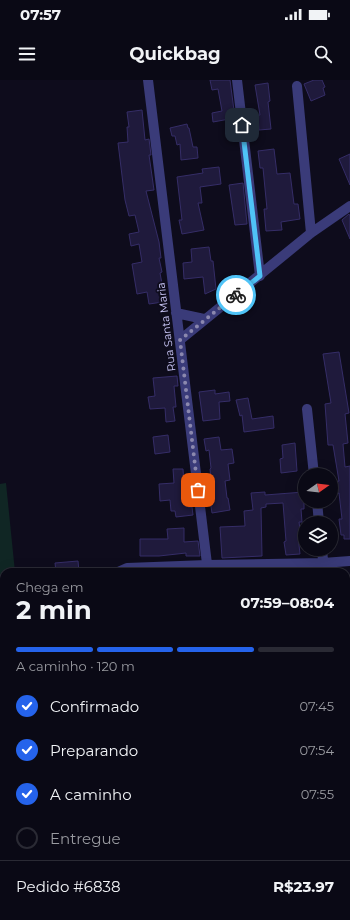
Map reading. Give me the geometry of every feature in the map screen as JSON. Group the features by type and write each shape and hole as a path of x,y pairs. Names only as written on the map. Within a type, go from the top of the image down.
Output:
{"street":[{"name":"Rua Santa Maria","path":"148,80 208,568"},
{"path":"237,80 260,276"},
{"path":"297,86 311,233"},
{"path":"180,340 311,233 350,206"},
{"path":"176,313 204,319"},
{"path":"307,409 313,468"},
{"path":"323,556 324,568"},
{"path":"127,568 324,568 350,561"}],"green space":[{"path":"6,483 15,568 0,568 0,484"}],"building":[{"path":"210,80 230,80 235,118 213,122 212,113 222,111 218,89 212,90"},
{"path":"314,80 322,80 325,87 323,88 325,95 311,101 304,84"},
{"path":"268,83 270,101 268,102 271,129 259,130 258,115 260,115 255,85"},
{"path":"142,110 145,140 149,139 151,155 149,155 154,190 146,191 159,242 161,258 159,258 162,272 160,273 163,289 161,290 163,302 149,304 147,292 137,294 132,264 142,262 139,244 131,246 129,234 139,232 135,215 129,216 125,200 118,143 128,142 127,127 129,127 127,112"},
{"path":"187,124 193,147 197,147 198,158 181,160 180,144 177,145 175,136 172,136 170,128"},
{"path":"274,149 277,174 290,173 294,204 298,204 300,219 281,222 282,230 266,231 264,209 267,209 263,168 260,168 258,151"},
{"path":"350,154 350,185 339,159"},
{"path":"219,167 221,184 200,187 202,203 198,203 204,230 182,234 179,220 182,220 177,177 203,173 202,169"},
{"path":"243,183 247,224 235,225 229,185"},
{"path":"349,214 350,216 350,239 342,220"},
{"path":"209,247 211,261 213,261 216,289 205,294 203,277 184,279 183,263 192,262 191,249"},
{"path":"339,352 349,413 345,414 348,443 343,444 345,467 350,466 350,539 344,539 344,535 341,535 339,519 342,519 338,493 338,468 333,445 328,445 325,404 331,403 323,354"},
{"path":"177,376 178,386 174,386 176,407 173,407 175,421 166,422 165,408 150,409 148,397 155,396 153,378"},
{"path":"215,390 215,394 229,392 230,401 219,402 220,419 203,421 199,392"},
{"path":"248,398 252,419 273,416 274,428 244,432 242,415 240,416 236,400"},
{"path":"168,435 170,452 155,454 153,437"},
{"path":"219,437 221,450 232,449 234,463 228,464 230,480 225,481 230,510 212,513 210,500 213,500 211,468 209,450 206,451 204,439"},
{"path":"295,443 297,471 281,473 280,459 283,458 282,445"},
{"path":"173,469 183,469 185,500 188,500 188,507 192,507 193,515 176,517 175,511 171,511 170,500 160,501 159,484 174,483"},
{"path":"265,492 265,495 298,492 298,508 304,509 301,509 302,516 298,516 298,554 286,555 284,542 286,541 283,503 266,504 266,507 261,508 262,556 222,558 220,527 245,526 244,511 253,510 251,493"},
{"path":"184,528 184,542 198,541 200,556 186,556 186,553 159,556 140,556 140,539 168,539 167,529"},
{"path":"78,561 79,568 56,568 55,563"}],"way so far":[{"path":"198,490 180,340 204,319 236,295"}],"route":[{"path":"236,295 260,276 242,125"}]}
